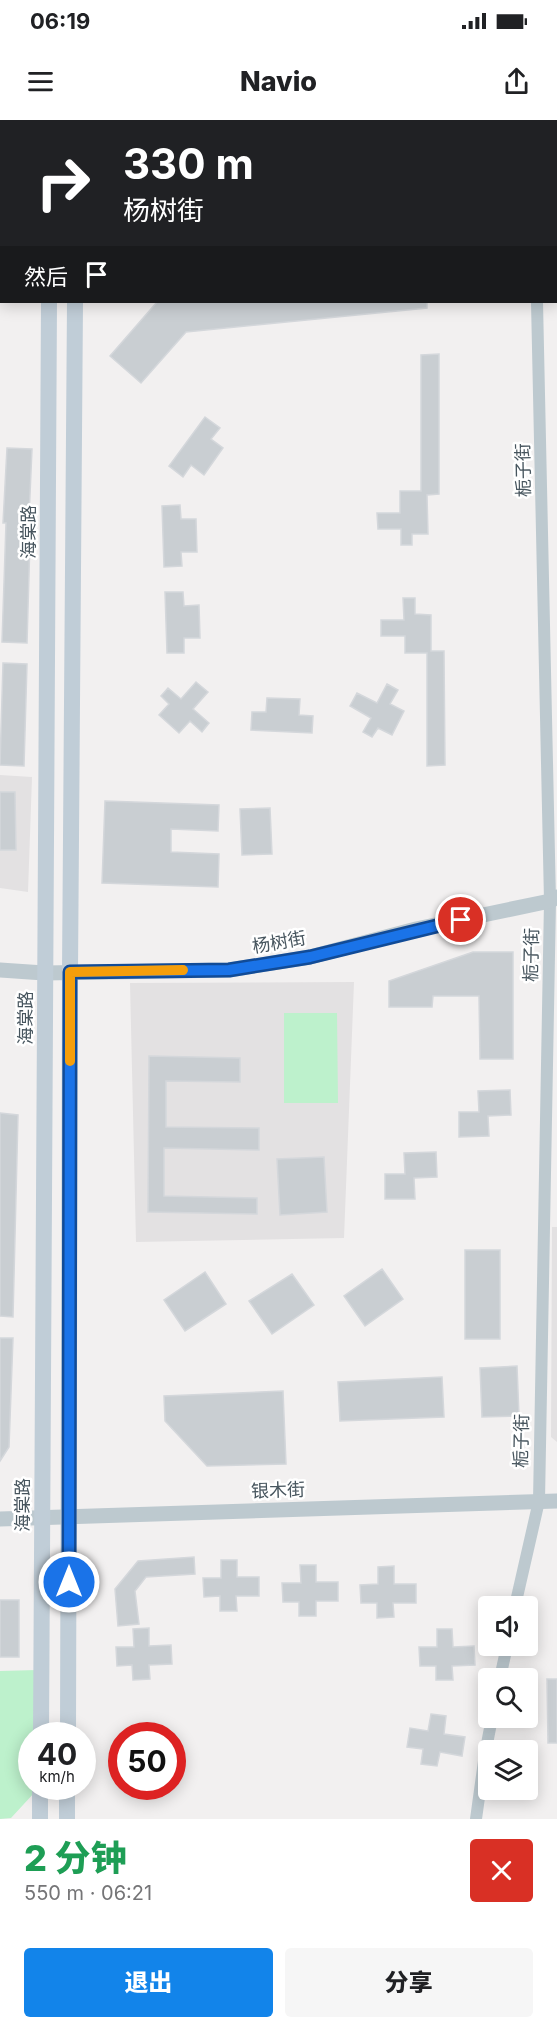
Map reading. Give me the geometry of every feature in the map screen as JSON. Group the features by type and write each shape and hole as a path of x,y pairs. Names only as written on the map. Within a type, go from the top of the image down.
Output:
{"main road":[{"name":"海棠路","path":"41,1722 49,303"},
{"path":"68,1722 75,303"},
{"path":"40,1800 40,1819"},
{"path":"67,1800 67,1819"}],"street":[{"name":"栀子街","path":"517,1596 539,1501 554,898 537,303"},
{"name":"杨树街","path":"0,970 44,973 229,970 310,957 416,929 554,898"},
{"name":"银木街","path":"0,1519 557,1501"},
{"path":"476,1819 490,1728"}],"shaded area":[{"path":"0,775 32,777 28,892 0,888"},
{"path":"354,982 344,1238 136,1242 130,983"},
{"path":"552,1227 557,1227 557,1442 551,1437"}],"green space":[{"path":"284,1013 337,1013 338,1103 284,1103"},
{"path":"37,1670 36,1722 18,1722 18,1800 28,1800 11,1818 0,1819 0,1671"}],"building":[{"path":"156,303 427,303 427,308 186,332 141,383 110,356"},
{"path":"439,354 439,494 427,495 428,534 412,534 412,545 401,545 401,529 378,529 377,513 400,513 400,491 421,491 421,355"},
{"path":"205,417 220,428 211,439 223,448 204,475 191,465 183,477 169,466"},
{"path":"7,448 32,449 27,643 2,642 6,523 3,523"},
{"path":"180,505 181,519 196,519 197,552 181,552 182,566 164,567 162,506"},
{"path":"165,592 183,592 184,606 199,605 200,638 184,638 184,653 167,653"},
{"path":"403,598 415,598 415,614 431,615 431,651 444,651 445,765 427,766 427,653 405,653 405,636 381,636 381,620 404,620"},
{"path":"3,663 27,664 24,766 0,765"},
{"path":"196,682 208,692 193,709 209,723 202,732 190,721 179,733 159,715 169,704 161,696 168,688 181,699"},
{"path":"387,684 398,690 390,704 404,711 392,735 378,728 372,737 363,732 371,718 350,706 357,693 377,703"},
{"path":"267,698 300,699 299,715 313,716 312,733 251,730 252,712 266,712"},
{"path":"0,792 15,792 16,850 0,850"},
{"path":"105,801 219,805 218,831 171,829 171,852 219,854 218,887 102,883"},
{"path":"270,808 272,854 242,855 240,809"},
{"path":"473,952 513,952 513,1059 480,1059 479,996 433,996 432,1007 389,1007 389,981"},
{"path":"149,1056 240,1058 240,1082 166,1081 166,1127 259,1128 259,1150 164,1148 164,1196 257,1198 257,1214 148,1212"},
{"path":"510,1090 511,1115 488,1116 489,1136 459,1137 459,1112 479,1112 478,1091"},
{"path":"0,1113 18,1115 13,1317 0,1316"},
{"path":"436,1152 437,1177 414,1178 415,1199 385,1199 385,1174 405,1174 404,1153"},
{"path":"324,1157 327,1212 280,1215 277,1159"},
{"path":"465,1250 500,1250 500,1339 465,1339"},
{"path":"382,1269 403,1299 365,1326 344,1296"},
{"path":"205,1272 226,1304 185,1331 164,1300"},
{"path":"292,1274 314,1305 272,1334 249,1301"},
{"path":"0,1338 13,1338 9,1447 0,1461"},
{"path":"517,1366 519,1416 482,1417 480,1368"},
{"path":"442,1377 444,1417 340,1421 338,1382"},
{"path":"283,1391 286,1464 207,1466 165,1421 164,1396"},
{"path":"194,1557 195,1574 146,1577 135,1591 139,1624 118,1626 115,1589 138,1561"},
{"path":"221,1560 237,1560 237,1577 259,1577 259,1596 236,1596 237,1611 220,1611 220,1596 204,1597 203,1578 221,1578"},
{"path":"300,1565 316,1565 316,1582 338,1582 338,1601 316,1601 316,1616 299,1616 299,1602 283,1602 282,1583 301,1583"},
{"path":"394,1566 394,1584 416,1584 416,1603 393,1603 394,1617 377,1618 377,1603 361,1603 360,1585 378,1584 378,1567"},
{"path":"0,1600 19,1600 19,1657 0,1657"},
{"path":"149,1628 149,1646 171,1645 172,1664 149,1665 150,1679 133,1680 132,1665 117,1666 116,1647 134,1647 133,1629"},
{"path":"437,1629 452,1629 453,1647 474,1646 475,1665 452,1666 453,1680 436,1680 436,1666 420,1666 419,1647 437,1647"},
{"path":"547,1679 557,1679 557,1743 548,1743"},
{"path":"431,1714 446,1716 444,1734 465,1737 462,1756 440,1752 437,1766 421,1764 423,1749 407,1747 410,1728 428,1731"}],"slow traffic":[{"path":"70,1061 70,972 183,970"}],"route":[{"path":"69,1582 70,972 229,970 310,957 416,929 461,920"}]}
